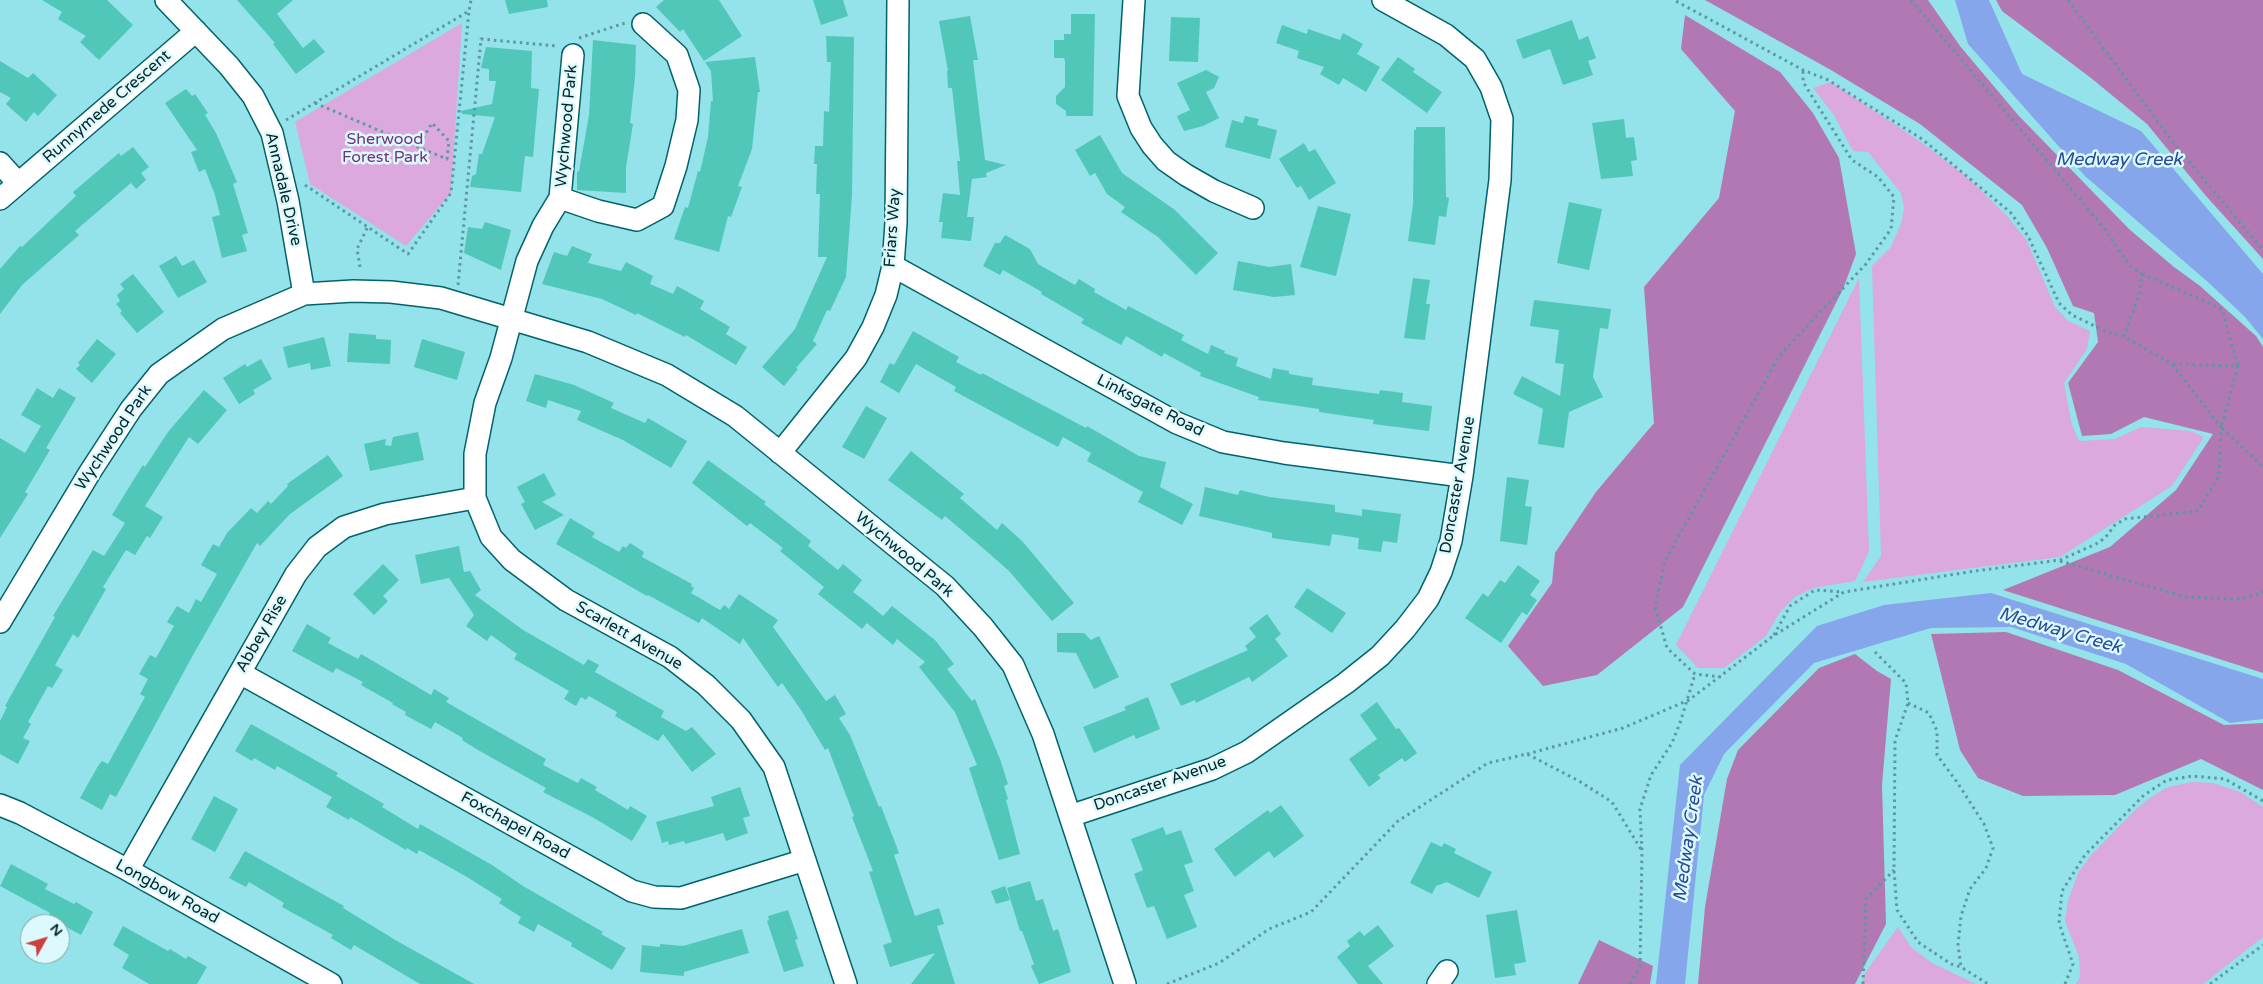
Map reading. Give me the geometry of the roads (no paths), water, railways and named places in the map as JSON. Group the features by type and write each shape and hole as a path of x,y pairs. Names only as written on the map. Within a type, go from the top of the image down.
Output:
{"street":[{"name":"Annadale Drive","path":"166,0 196,30 254,96 272,133 288,201 304,294"},
{"name":"Friars Way","path":"780,453 856,358 886,295 893,266 896,223 898,0"},
{"path":"1134,0 1128,96 1141,128 1166,161 1214,191 1253,208"},
{"name":"Doncaster Avenue","path":"1070,816 1212,769 1247,752 1346,683 1380,656 1405,629 1428,599 1441,572 1451,541 1462,476 1500,180 1502,119 1491,87 1474,59 1446,35 1392,2"},
{"name":"Wychwood Park","path":"560,198 598,211 637,220 663,206 676,166 687,120 689,90 677,55 643,24"},
{"name":"Runnymede Crescent","path":"0,199 196,30"},
{"name":"Wychwood Park","path":"512,319 527,261 543,226 560,198 573,55"},
{"path":"0,162 18,183"},
{"name":"Linksgate Road","path":"893,266 1177,423 1224,442 1284,453 1462,476"},
{"name":"Wychwood Park","path":"0,622 90,472 131,409 159,374 223,329 304,294 353,291 391,292 441,298 588,342 667,375 735,416 945,586 982,627 1013,665 1043,734 1125,984"},
{"name":"Scarlett Avenue","path":"512,319 485,404 475,454 475,498 491,537 512,560 566,600 670,657 706,685 741,720 774,767 846,984"},
{"name":"Abbey Rise","path":"128,870 296,574 317,547 344,527 385,514 475,498"},
{"name":"Foxchapel Road","path":"240,673 632,891 654,897 680,898 805,860"},
{"name":"Longbow Road","path":"0,805 20,813 128,870 331,984"}],"water":[{"name":"Medway Creek","path":"1955,0 1989,0 2022,74 2141,131 2263,274 2263,339 2245,317 2209,283 2085,176 1968,44"},
{"name":"Medway Creek","path":"1991,593 2263,679 2263,719 2230,723 2126,664 2011,627 1931,628 1814,663 1724,754 1704,795 1685,984 1656,984 1680,765 1817,626 1884,605"}],"park label":[{"name":"Sherwood Forest Park","path":"385,149"}]}
